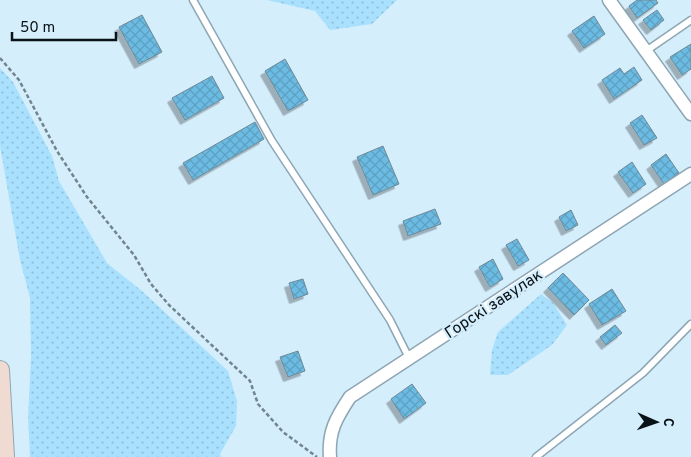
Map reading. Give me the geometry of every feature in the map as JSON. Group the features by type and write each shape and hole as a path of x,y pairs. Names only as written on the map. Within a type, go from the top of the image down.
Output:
{"street":[{"path":"609,0 691,114"},
{"name":"Горскі завулак","path":"330,457 329,440 336,418 350,397 691,174"},
{"path":"0,370 1,421 5,457"}],"lane":[{"path":"192,0 236,74 272,141 390,320 409,358"},
{"path":"646,51 691,20"},
{"path":"536,457 643,374 691,324"}],"path":[{"path":"0,58 19,80 57,151 87,197 134,255 150,284 169,305 250,381 258,404 283,432 317,457"}],"shaded area":[{"path":"267,0 397,0 372,24 330,30 315,11"},
{"path":"0,68 13,82 52,156 59,181 107,263 142,291 228,371 237,401 236,426 220,454 221,457 30,457 28,417 31,357 30,298 20,260 0,146"},
{"path":"541,294 553,303 567,325 552,345 508,375 490,375 492,350 498,332"}],"building":[{"path":"637,0 656,0 658,3 637,18 629,6"},
{"path":"657,10 664,20 651,30 643,20"},
{"path":"142,15 162,52 139,64 119,27"},
{"path":"594,16 605,34 584,48 572,31"},
{"path":"691,44 691,69 682,75 670,57"},
{"path":"285,59 308,100 288,111 265,71"},
{"path":"634,67 642,80 614,99 602,80 620,68 624,74"},
{"path":"212,76 224,98 185,120 172,98"},
{"path":"642,115 657,138 644,145 630,123"},
{"path":"255,122 264,139 193,180 183,163"},
{"path":"383,146 399,184 373,195 357,157"},
{"path":"666,154 679,173 664,184 651,165"},
{"path":"632,162 646,184 633,193 618,172"},
{"path":"435,209 441,224 408,236 403,221"},
{"path":"571,210 578,225 566,231 559,217"},
{"path":"517,239 529,260 518,266 506,245"},
{"path":"493,259 503,279 490,287 479,267"},
{"path":"563,273 589,300 574,315 548,288"},
{"path":"303,279 308,294 294,299 289,283"},
{"path":"612,289 626,311 602,325 589,304"},
{"path":"615,325 622,333 606,345 600,337"},
{"path":"298,351 305,371 288,377 280,357"},
{"path":"412,384 426,403 404,419 391,399"}]}
